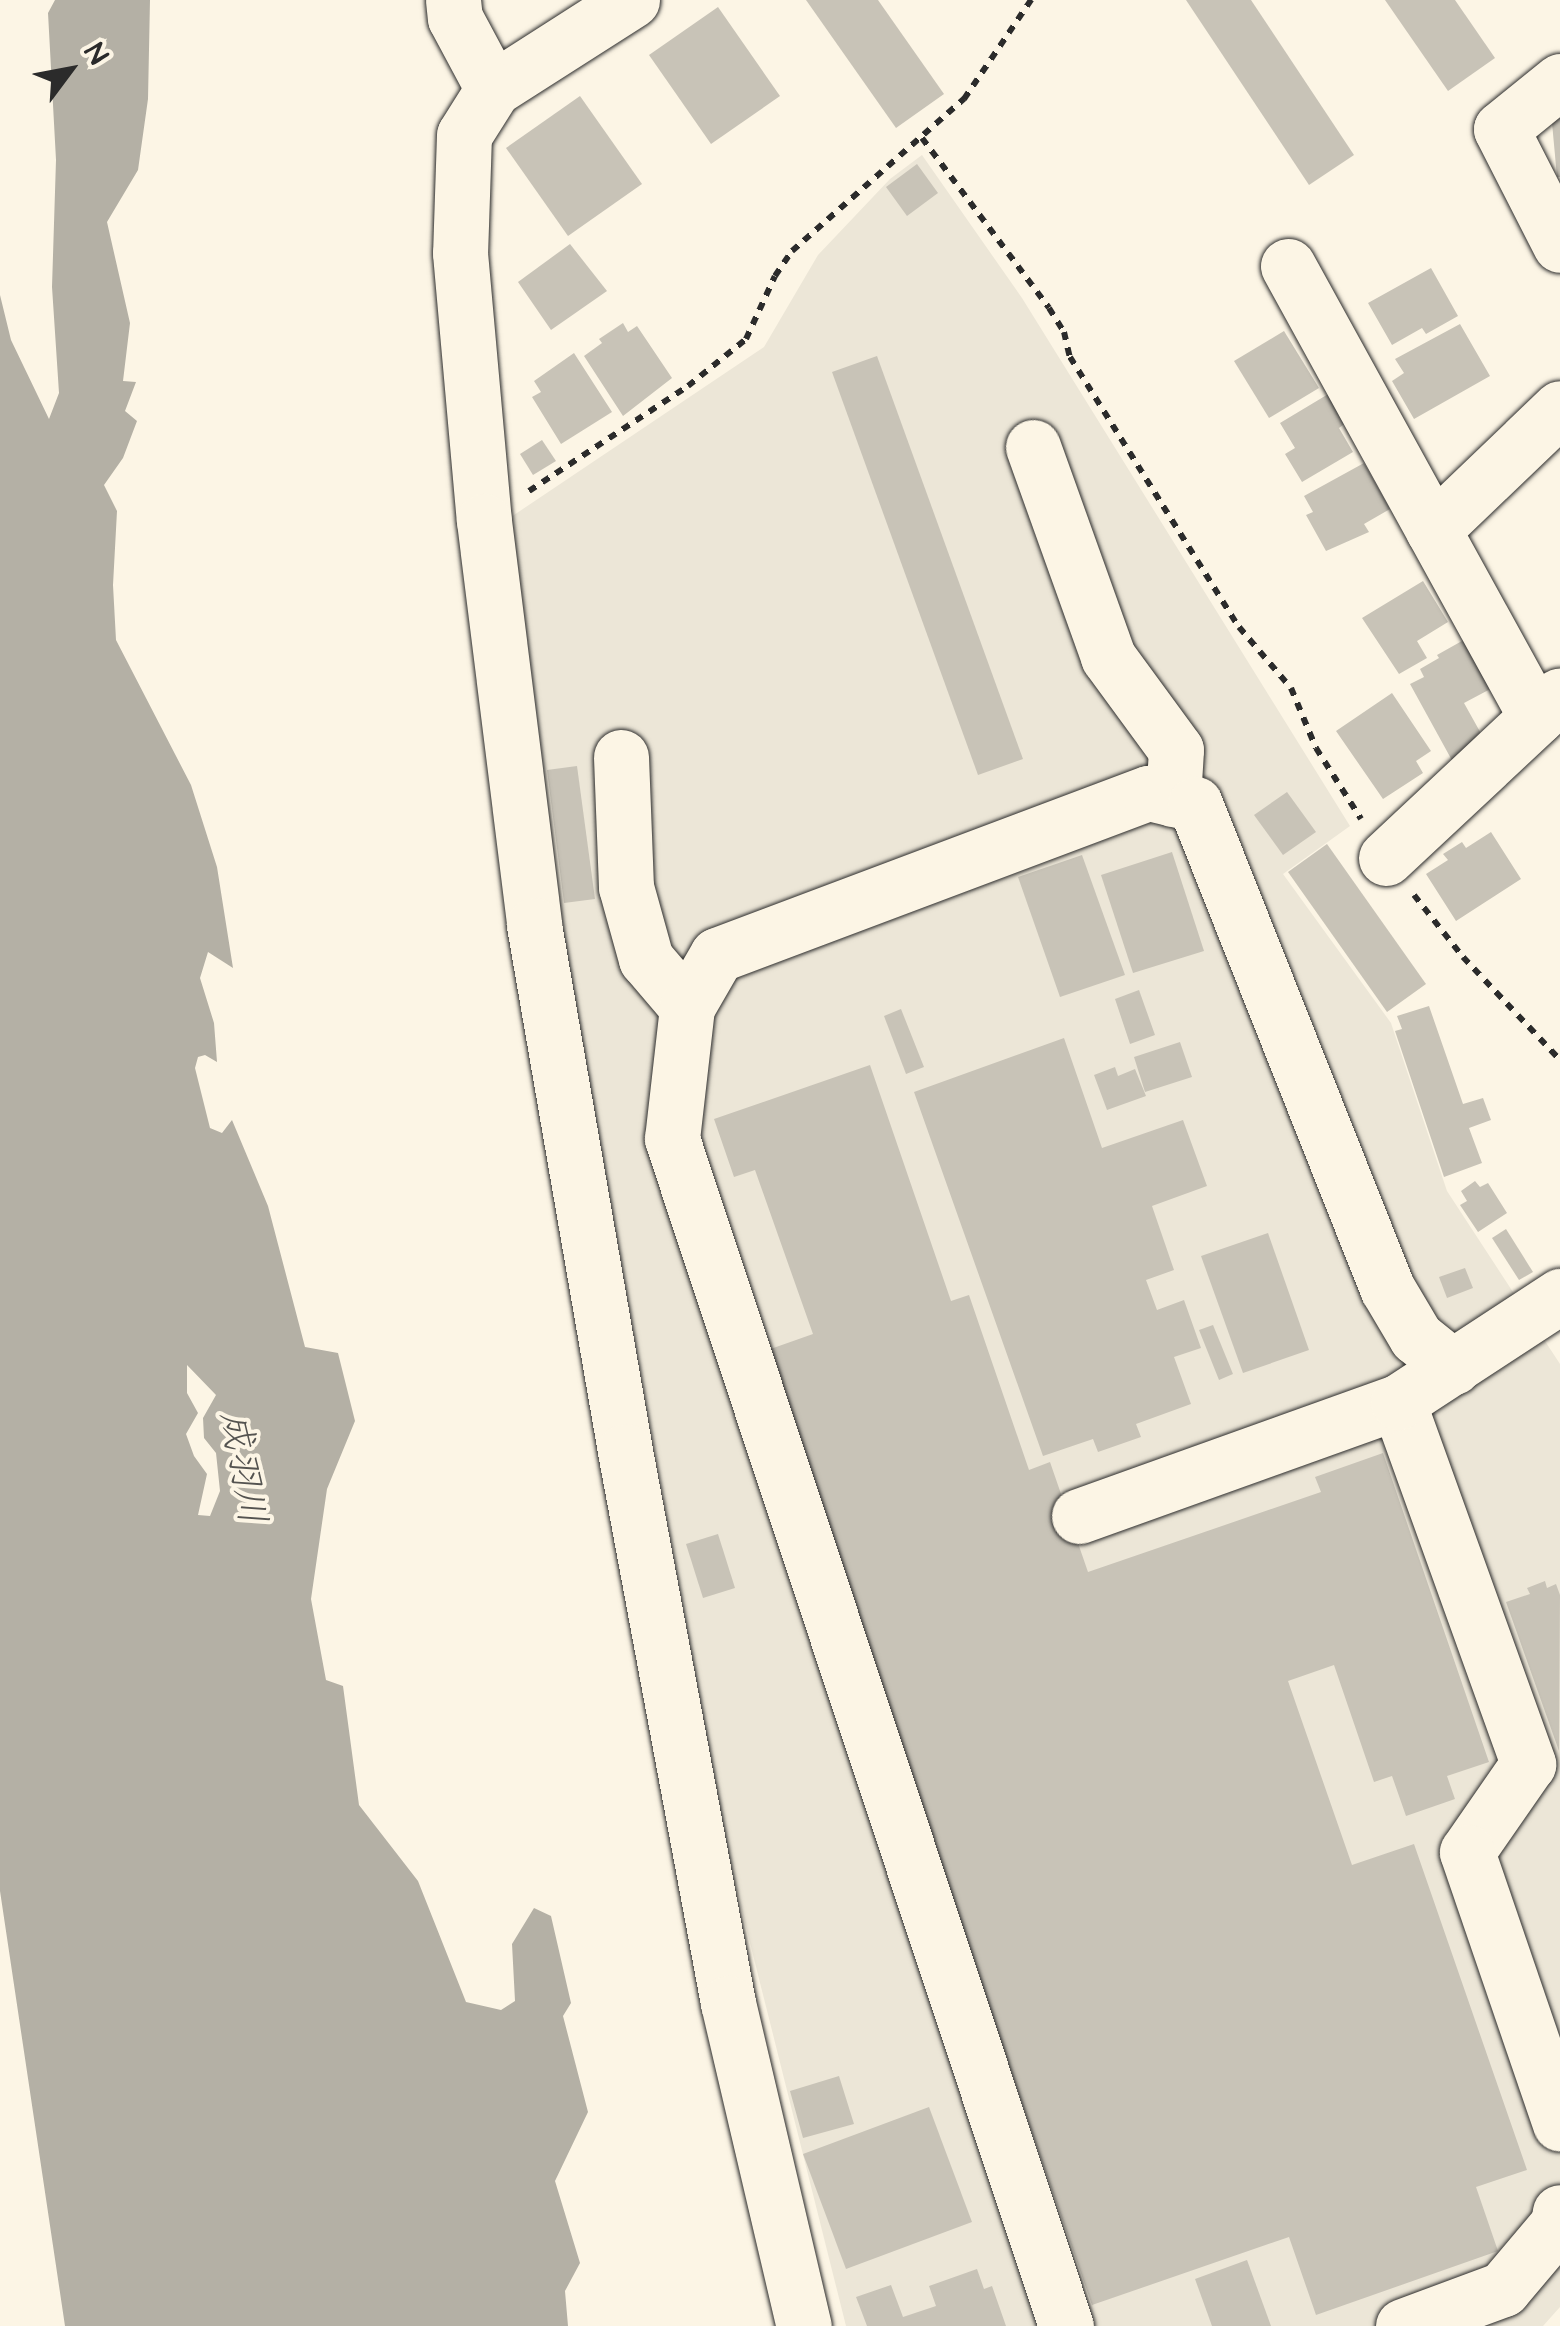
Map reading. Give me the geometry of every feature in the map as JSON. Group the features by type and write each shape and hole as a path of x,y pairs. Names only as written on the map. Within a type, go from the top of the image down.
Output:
{"street":[{"path":"453,0 454,18 493,89"},
{"path":"632,0 493,89 464,135 460,253 484,521 534,925 624,1451 728,2004 804,2326"},
{"path":"1560,81 1500,129 1560,246"},
{"path":"1288,266 1433,530 1548,706 1386,858"},
{"path":"1433,530 1560,408"},
{"path":"1033,447 1108,656 1176,750 1173,798"},
{"path":"621,756 626,886 646,959 687,1007"},
{"path":"1066,2326 672,1138 687,1007 717,955 1149,793 1195,804 1387,1288 1416,1337 1453,1367"},
{"path":"1079,1516 1398,1402 1545,1307"},
{"path":"1398,1402 1528,1764 1467,1852 1560,2122"},
{"path":"1404,2326 1503,2288 1558,2224 1560,2212"}],"path":[{"path":"484,521 688,386 746,339 792,251 964,98 1030,0"},
{"path":"922,138 1050,308 1064,332 1070,356 1239,627 1292,688 1316,748 1386,858 1463,958 1560,1060"}],"shaded area":[{"path":"922,155 1022,298 1350,826 1283,874 1391,1023 1447,1191 1560,1364 1560,2307 1543,2326 846,2326 727,1851 560,921 511,517 764,347 818,255 890,179"}],"water":[{"name":"成羽川","path":"55,0 150,0 148,99 138,170 107,222 130,323 123,381 136,382 125,411 137,421 123,458 104,485 117,511 113,585 116,640 191,785 217,867 233,968 208,952 200,978 214,1023 217,1062 205,1055 198,1057 195,1068 210,1128 222,1133 232,1120 268,1206 305,1347 338,1353 355,1421 327,1489 311,1599 326,1680 343,1686 359,1805 418,1881 466,2002 501,2010 515,2001 512,1944 534,1908 551,1916 571,2003 563,2016 588,2112 555,2181 580,2263 565,2291 568,2326 65,2326 0,1891 0,295 11,340 49,419 59,393 52,287 56,160 48,13","holes":["187,1365 216,1395 203,1418 204,1438 216,1453 220,1491 210,1516 198,1515 207,1474 194,1456 186,1434 198,1413 187,1393"]}],"building":[{"path":"806,0 878,0 944,94 896,128"},
{"path":"1186,0 1251,0 1354,155 1309,185"},
{"path":"1385,0 1455,0 1495,58 1448,91"},
{"path":"718,7 780,96 711,144 649,55"},
{"path":"580,96 642,184 568,236 506,148"},
{"path":"1560,104 1560,177 1557,177 1551,112"},
{"path":"917,164 938,193 907,216 886,187"},
{"path":"570,244 607,291 551,330 518,282"},
{"path":"1431,268 1458,316 1426,334 1422,328 1392,345 1368,303"},
{"path":"623,323 628,332 637,326 672,378 623,416 584,356 602,343 599,339"},
{"path":"1460,324 1490,376 1414,419 1392,381 1404,373 1395,359"},
{"path":"1284,331 1319,388 1269,418 1234,361"},
{"path":"574,353 612,412 561,444 532,397 541,392 534,381"},
{"path":"877,356 1023,759 978,775 832,372"},
{"path":"1330,393 1347,422 1339,428 1353,452 1302,482 1285,454 1295,448 1280,423"},
{"path":"542,440 556,461 533,475 520,454"},
{"path":"1364,463 1390,509 1364,524 1369,532 1326,551 1306,515 1313,512 1304,496"},
{"path":"1423,581 1448,622 1417,641 1427,658 1399,674 1362,618"},
{"path":"1469,637 1496,686 1464,703 1488,746 1454,764 1410,684 1424,677 1420,669 1439,658 1437,655"},
{"path":"1392,693 1431,751 1416,761 1423,773 1383,799 1336,731"},
{"path":"577,766 595,899 564,903 547,770"},
{"path":"1287,792 1316,832 1283,855 1254,815"},
{"path":"1491,832 1521,879 1456,921 1426,874 1448,860 1443,854 1462,842 1466,848"},
{"path":"1327,844 1426,984 1387,1012 1288,872"},
{"path":"1172,852 1204,951 1133,973 1101,875"},
{"path":"1082,855 1125,975 1060,997 1018,877"},
{"path":"1139,990 1155,1035 1130,1044 1115,999"},
{"path":"1429,1006 1463,1104 1483,1098 1491,1120 1469,1128 1482,1163 1444,1177 1395,1031 1402,1029 1397,1016"},
{"path":"901,1009 924,1067 906,1074 884,1016"},
{"path":"1064,1038 1102,1148 1183,1120 1207,1186 1152,1206 1174,1270 1146,1280 1157,1310 1184,1300 1201,1348 1174,1357 1191,1404 1136,1424 1141,1437 1098,1452 1093,1439 1043,1456 914,1092"},
{"path":"1180,1042 1192,1077 1145,1092 1134,1057"},
{"path":"870,1065 951,1301 969,1295 1029,1470 1050,1462 1088,1572 1321,1492 1315,1477 1383,1453 1489,1762 1447,1776 1455,1799 1406,1816 1392,1776 1374,1782 1334,1665 1288,1681 1352,1865 1414,1844 1527,2170 1476,2187 1498,2251 1316,2315 1289,2237 1092,2305 762,1352 813,1334 755,1170 734,1177 714,1119"},
{"path":"1115,1067 1118,1076 1135,1069 1146,1096 1107,1110 1094,1075"},
{"path":"1475,1181 1480,1187 1488,1183 1507,1213 1478,1232 1460,1205 1467,1201 1461,1191"},
{"path":"1506,1229 1533,1272 1519,1280 1492,1238"},
{"path":"1268,1233 1309,1350 1243,1373 1201,1256"},
{"path":"1465,1268 1473,1288 1447,1298 1439,1277"},
{"path":"1213,1325 1233,1374 1219,1380 1199,1330"},
{"path":"718,1534 735,1588 703,1598 686,1544"},
{"path":"1545,1581 1547,1588 1556,1584 1560,1595 1559,1751 1506,1602 1530,1594 1527,1588"},
{"path":"839,2076 854,2124 803,2138 790,2091"},
{"path":"929,2107 972,2222 846,2269 803,2154"},
{"path":"1247,2260 1271,2326 1212,2326 1195,2279"},
{"path":"977,2269 984,2289 992,2286 1006,2326 867,2326 856,2297 891,2285 903,2317 936,2306 929,2286"}]}
